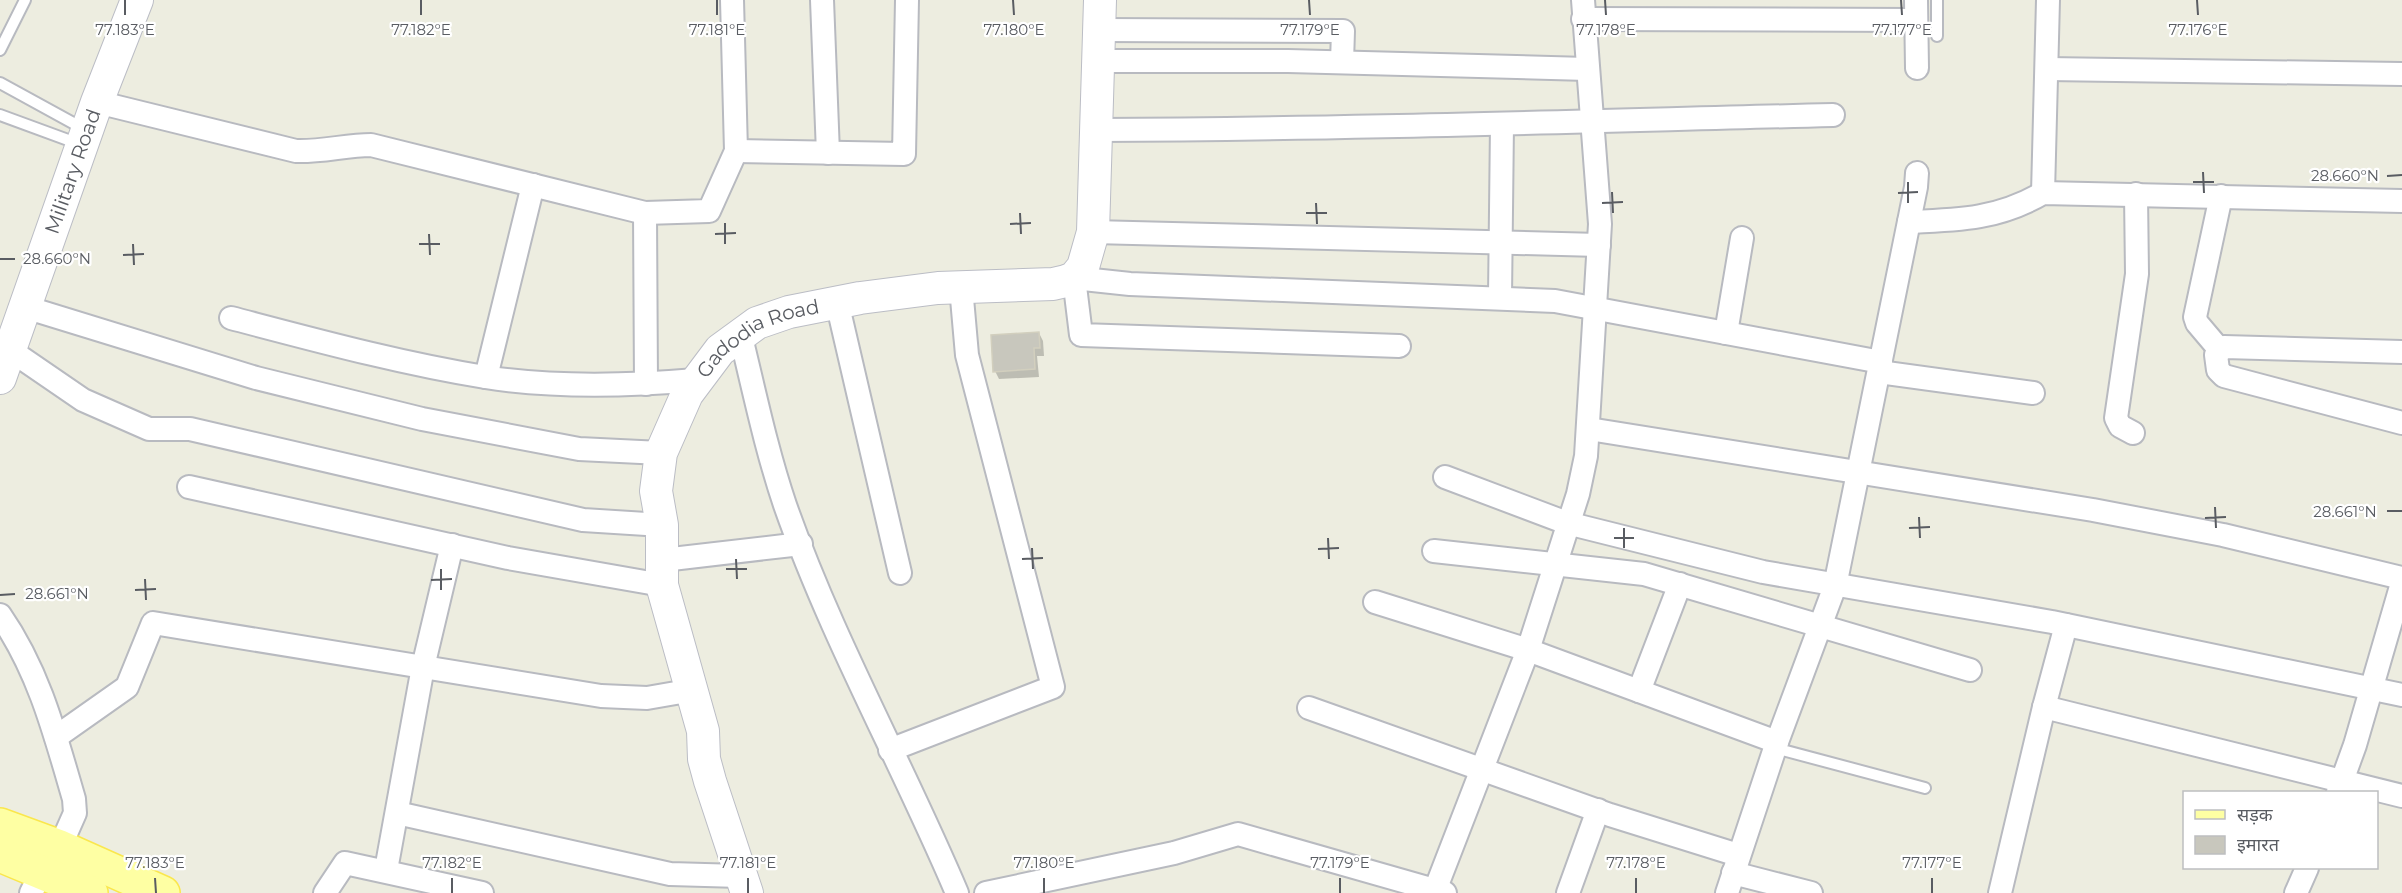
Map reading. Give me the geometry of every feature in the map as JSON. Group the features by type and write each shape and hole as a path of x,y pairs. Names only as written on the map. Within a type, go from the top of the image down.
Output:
{"main road":[{"path":"0,825 44,871 164,893"},
{"path":"0,855 44,871 91,893"}],"street":[{"name":"Military Road","path":"5,364 89,126 137,0"},
{"path":"89,126 296,151 312,152 351,145 372,145 645,213 709,212 736,151 732,0"},
{"path":"822,0 828,153"},
{"path":"736,151 904,154 907,0"},
{"path":"2043,193 2048,0"},
{"path":"986,893 1174,853 1238,834 1438,892 1481,768 1528,650 1578,494 1587,456 1600,199 1590,120 1583,10 1916,10 1917,68"},
{"path":"1342,62 1343,31 1100,15 1098,130 1092,232 1089,252 1083,267 1074,278 1081,335 1399,346"},
{"path":"1100,61 1342,62 1587,69"},
{"path":"2047,69 2402,74"},
{"path":"1098,130 1833,116"},
{"path":"1500,297 1502,124"},
{"path":"1733,874 1776,745 1835,586 1917,173"},
{"path":"486,377 533,185"},
{"path":"1909,222 1966,220 2000,213 2043,193 2402,201"},
{"path":"2133,433 2120,426 2116,418 2137,274 2136,194"},
{"path":"2219,349 2196,323 2195,317 2221,196"},
{"path":"645,213 646,384"},
{"path":"1092,232 1599,245"},
{"path":"1726,333 1742,238"},
{"path":"1074,278 1130,284 1500,297 1596,307 1880,367 2033,393"},
{"name":"Gadodia Road","path":"743,884 704,759 703,731 663,572 662,525 656,491 661,453 687,393 720,350 740,333 757,323 789,312 837,302 961,287 1053,284 1074,278"},
{"path":"890,750 1053,687 966,355 961,287"},
{"path":"837,302 900,573"},
{"path":"25,306 256,378 410,416 579,449 661,453"},
{"path":"231,318 394,360 486,377 593,385 696,380"},
{"path":"740,333 778,483 801,544 850,665 957,893"},
{"path":"2219,349 2224,347 2402,351"},
{"path":"2219,349 2216,364 2224,376 2402,423"},
{"path":"5,364 149,429 190,429 583,520 662,525"},
{"path":"1588,429 2094,510 2223,535 2402,578"},
{"path":"1445,477 1567,523 1763,572 2066,625 2402,695"},
{"path":"189,487 508,558 663,572 801,544"},
{"path":"386,870 423,667 452,545"},
{"path":"1434,551 1644,574 1819,628 1970,670"},
{"path":"2340,786 2402,583"},
{"path":"1639,691 1680,584"},
{"path":"1375,602 1528,650 1776,745"},
{"path":"0,615 23,650 35,676 56,737 75,806 75,813 44,871"},
{"path":"56,737 127,687 153,623 601,696 647,698 693,690"},
{"path":"2000,893 2043,707 2066,625"},
{"path":"2043,707 2340,786 2371,791"},
{"path":"1309,708 1598,810 1733,874 1811,893"},
{"path":"2378,792 2402,796"},
{"path":"1568,893 1598,810"},
{"path":"397,813 670,874 743,884"},
{"path":"325,893 345,863 386,870 482,893"},
{"path":"2296,893 2306,869"}],"lane":[{"path":"0,50 25,0"},
{"path":"1938,0 1938,36"},
{"path":"0,83 89,126"},
{"path":"0,115 89,126"},
{"path":"1776,745 1925,788"}],"building":[{"path":"1039,332 1040,348 1034,348 1035,369 993,372 991,335"}]}
